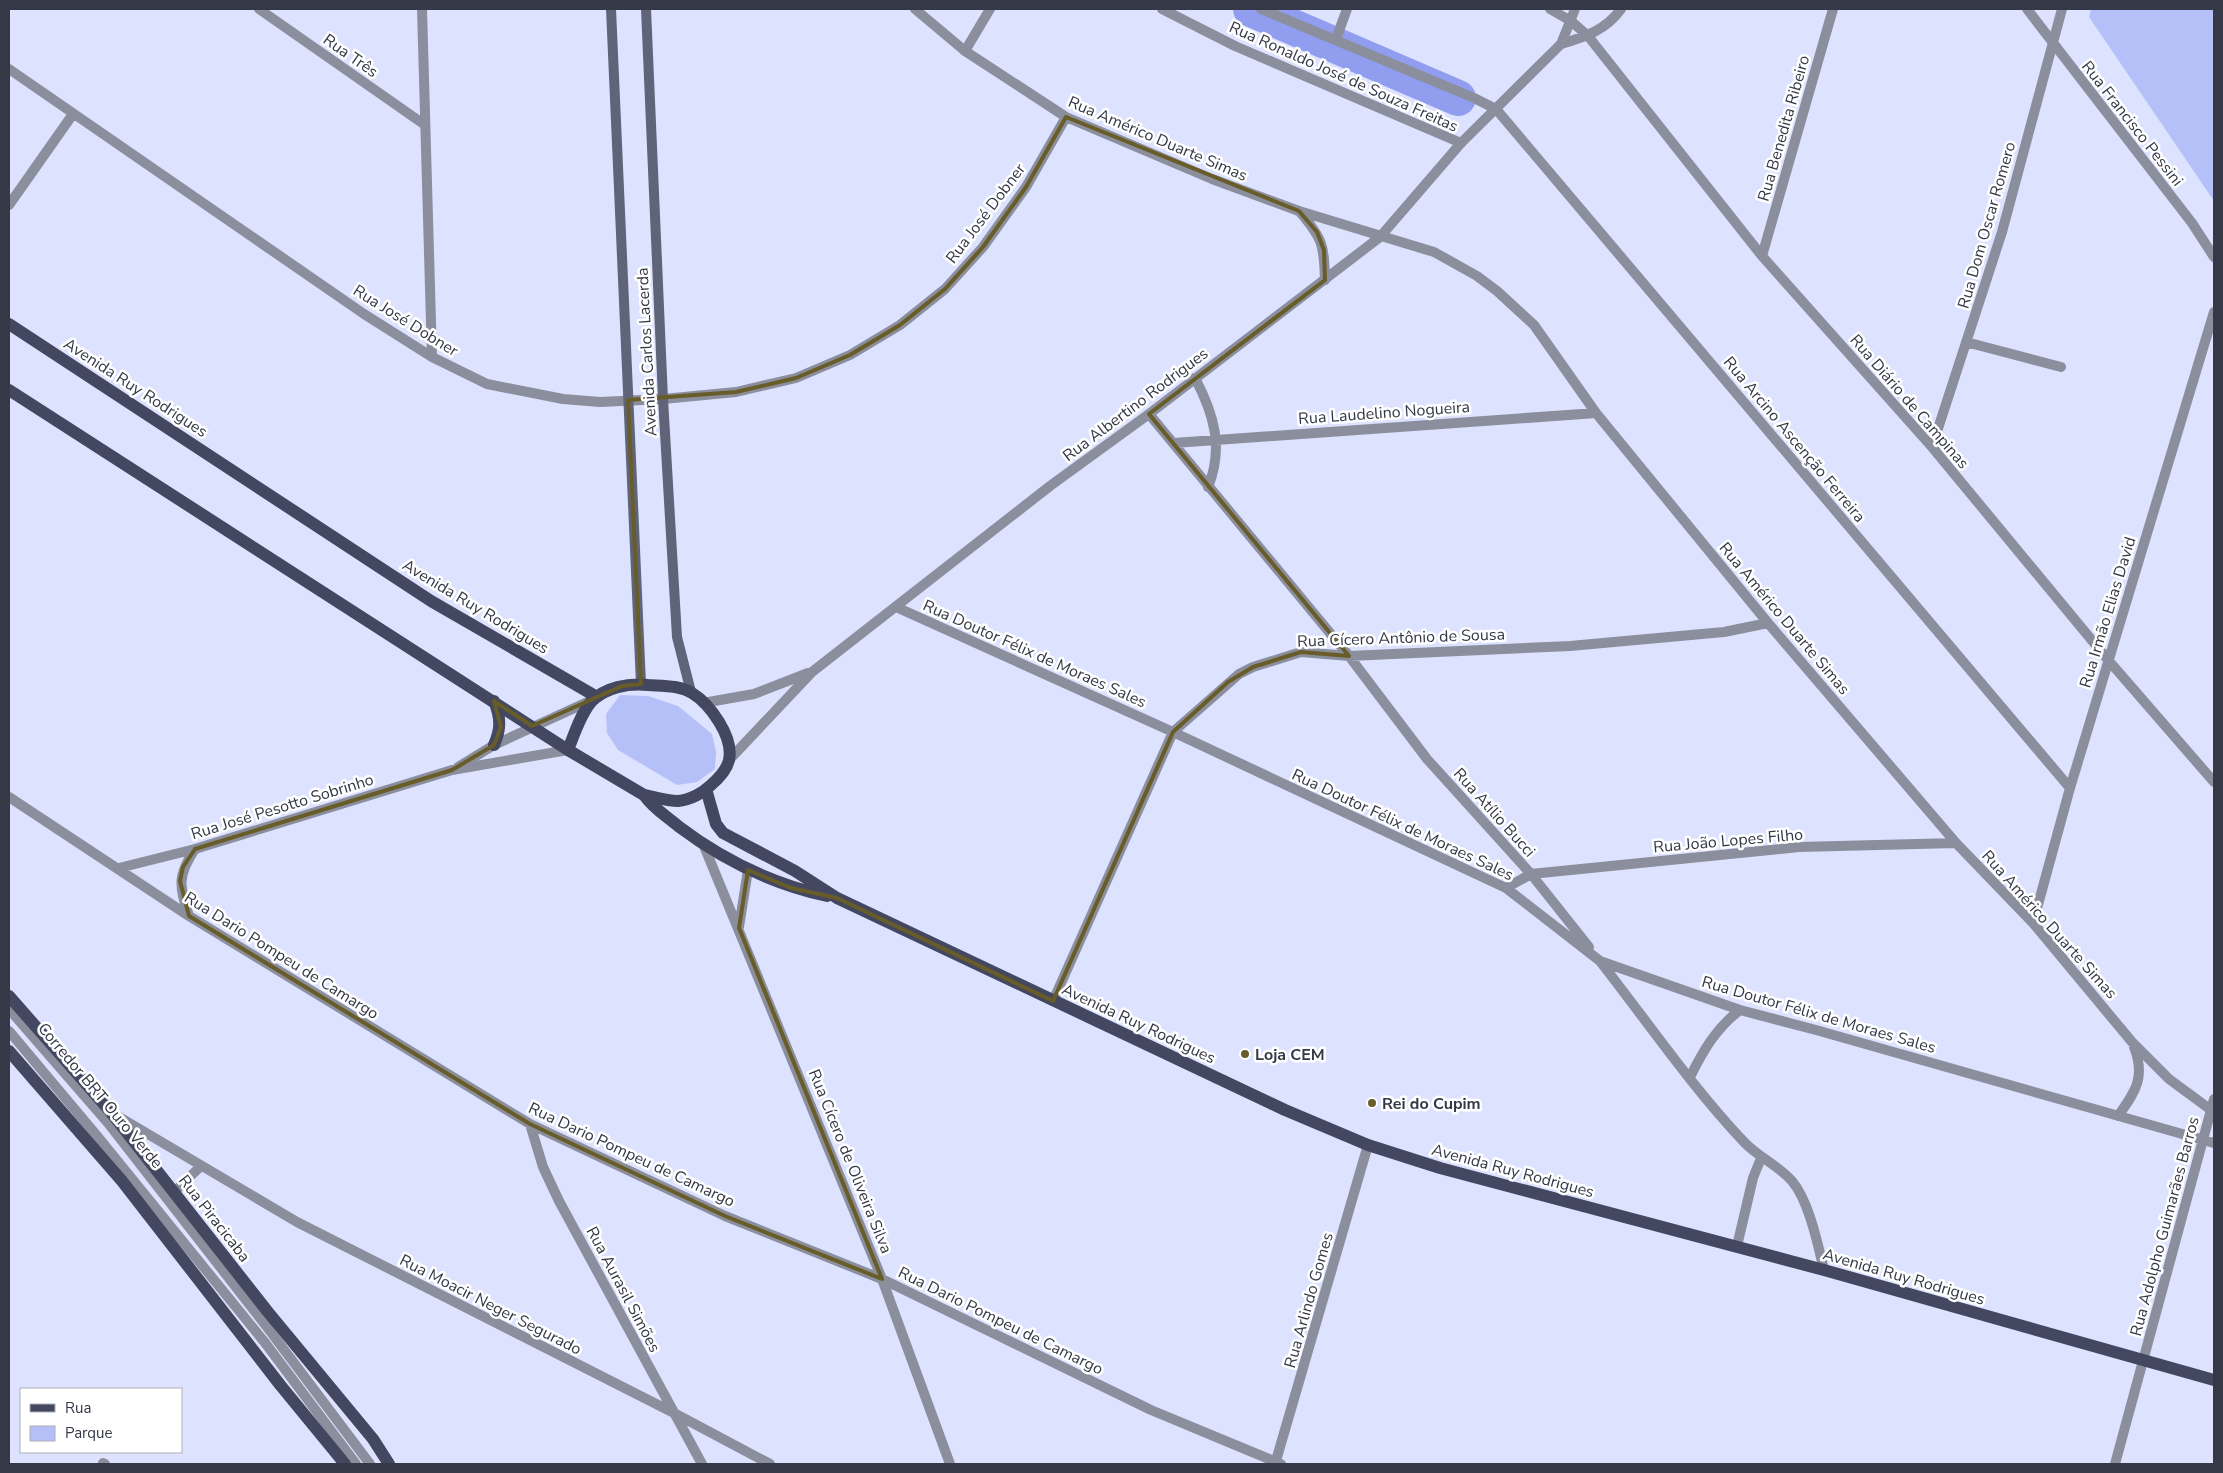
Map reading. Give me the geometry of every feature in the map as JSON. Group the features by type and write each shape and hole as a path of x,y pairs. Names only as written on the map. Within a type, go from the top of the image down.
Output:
{"main road":[{"name":"Avenida Carlos Lacerda","path":"611,9 641,684"},
{"name":"Avenida Carlos Lacerda","path":"646,9 663,399 677,637 691,692"},
{"name":"Avenida Ruy Rodrigues","path":"9,324 431,601 597,697"},
{"name":"Avenida Ruy Rodrigues","path":"9,390 568,750 644,795 651,804 704,846 748,870 791,888 837,898"},
{"path":"568,750 584,714 597,697 622,686 641,684 678,688 691,692 703,702 720,725 726,737 729,760 719,778 706,790 693,797 677,801 644,795"},
{"path":"494,702 499,713 501,727 494,745"},
{"name":"Avenida Ruy Rodrigues","path":"706,790 716,824 723,833 795,871 837,898 1286,1110 1368,1145 1440,1168 1738,1246 1795,1264 1824,1270 2214,1380"},
{"name":"Rua Piracicaba","path":"9,996 110,1111 268,1312 373,1440 389,1464"},
{"path":"9,1051 122,1181 281,1386 345,1464"}],"street":[{"name":"Rua Três","path":"259,9 425,126"},
{"path":"422,9 432,357"},
{"name":"Rua Américo Duarte Simas","path":"915,9 965,51 1066,117 1212,179 1299,211 1434,252 1477,276 1497,291 1534,324 1596,413 1768,623 1956,843 2032,923 2132,1042 2169,1079 2211,1110"},
{"path":"965,51 990,9"},
{"name":"Rua Ronaldo José de Souza Freitas","path":"1162,9 1235,46 1461,143"},
{"path":"1261,9 1336,39 1496,109"},
{"path":"1336,39 1347,9"},
{"name":"Rua Diário de Campinas","path":"1550,9 1571,22 1588,36 1762,256 1932,447 2108,661 2214,782"},
{"path":"1561,44 1575,9"},
{"path":"1561,44 1588,36 1612,21 1620,9"},
{"name":"Rua Benedita Ribeiro","path":"1762,256 1833,9"},
{"name":"Rua Francisco Pessini","path":"2027,9 2192,223 2214,257"},
{"name":"Rua Dom Oscar Romero","path":"1932,447 2002,232 2062,9"},
{"name":"Rua Albertino Rodrigues","path":"729,760 812,672 1050,486 1149,414 1380,237 1461,143 1561,44"},
{"name":"Rua José Dobner","path":"9,69 364,314 432,357 487,384 563,399 600,402 663,399 736,392 796,378 850,355 900,325 945,289 983,247 1026,187 1066,117"},
{"name":"Rua Arcino Ascenção Ferreira","path":"1496,109 2070,788"},
{"path":"9,205 73,114"},
{"name":"Rua Américo Duarte Simas","path":"1299,211 1317,232 1324,250 1325,280"},
{"name":"Rua Irmão Elias David","path":"2032,923 2070,788 2214,312"},
{"path":"1966,342 2061,367"},
{"path":"1195,378 1210,407 1215,439 1215,469 1208,487"},
{"name":"Rua Laudelino Nogueira","path":"1174,442 1596,413"},
{"name":"Rua Atílio Bucci","path":"1149,414 1349,656 1427,759 1531,874 1690,1077 1744,1142 1760,1158 1792,1181 1815,1231 1824,1270"},
{"name":"Rua Doutor Félix de Moraes Sales","path":"896,607 1173,732 1506,888 1600,961 1740,1010 1926,1060 2214,1143"},
{"name":"Rua Cícero Antônio de Sousa","path":"1053,1001 1173,732 1228,682 1253,667 1300,652 1349,656 1570,646 1724,632 1768,623"},
{"name":"Rua Albertino Rodrigues","path":"703,702 754,694 812,672"},
{"name":"Rua José Pesotto Sobrinho","path":"452,770 494,745 597,697"},
{"name":"Rua José Pesotto Sobrinho","path":"119,868 195,849 452,770 568,750"},
{"name":"Rua Dario Pompeu de Camargo","path":"9,797 189,916 530,1124 725,1216 882,1279 1151,1410 1277,1464"},
{"name":"Rua João Lopes Filho","path":"1506,888 1531,874 1798,847 1956,843"},
{"name":"Rua Cícero de Oliveira Silva","path":"704,846 882,1279 950,1464"},
{"path":"189,916 182,895 180,881 183,867 195,849"},
{"path":"739,928 748,870"},
{"name":"Corredor BRT Ouro Verde","path":"9,1009 108,1123 303,1373 370,1464"},
{"path":"1690,1077 1702,1052 1716,1032 1740,1010"},
{"name":"Corredor BRT Ouro Verde","path":"9,1031 260,1336 342,1442 356,1464"},
{"path":"2118,1116 2136,1089 2140,1074 2139,1060 2132,1042"},
{"name":"Rua Adolpho Guimarães Barros","path":"2144,1361 2214,1099"},
{"name":"Rua Moacir Neger Segurado","path":"110,1111 296,1222 674,1413 770,1464"},
{"name":"Rua Aurasil Simões","path":"530,1124 543,1167 558,1201 702,1464"},
{"name":"Rua Arlindo Gomes","path":"1277,1464 1368,1145"},
{"path":"1738,1246 1753,1178 1760,1158"},
{"path":"174,1192 201,1166"},
{"path":"2115,1464 2144,1361"}],"highlighted area":[{"path":"1066,117 1299,211 1317,232 1324,250 1325,280 1149,414 1349,656 1301,652 1253,667 1228,682 1173,732 1053,1001 837,898 791,888 748,870 739,928 882,1279 725,1216 530,1124 189,916 180,881 183,867 195,849 452,770 494,745 501,727 494,701 532,726 622,686 641,684 628,400 736,392 796,378 850,355 900,325 945,289 983,247 1026,187"}],"green space":[{"path":"2091,9 2214,9 2214,201 2089,17"},
{"path":"620,695 648,696 678,706 712,734 716,752 715,769 697,782 677,785 618,750 607,733 606,714"}],"waterway":[{"path":"1251,9 1458,98"}],"place":[{"name":"Loja CEM","path":"1245,1054"},
{"name":"Rei do Cupim","path":"1372,1103"}]}
